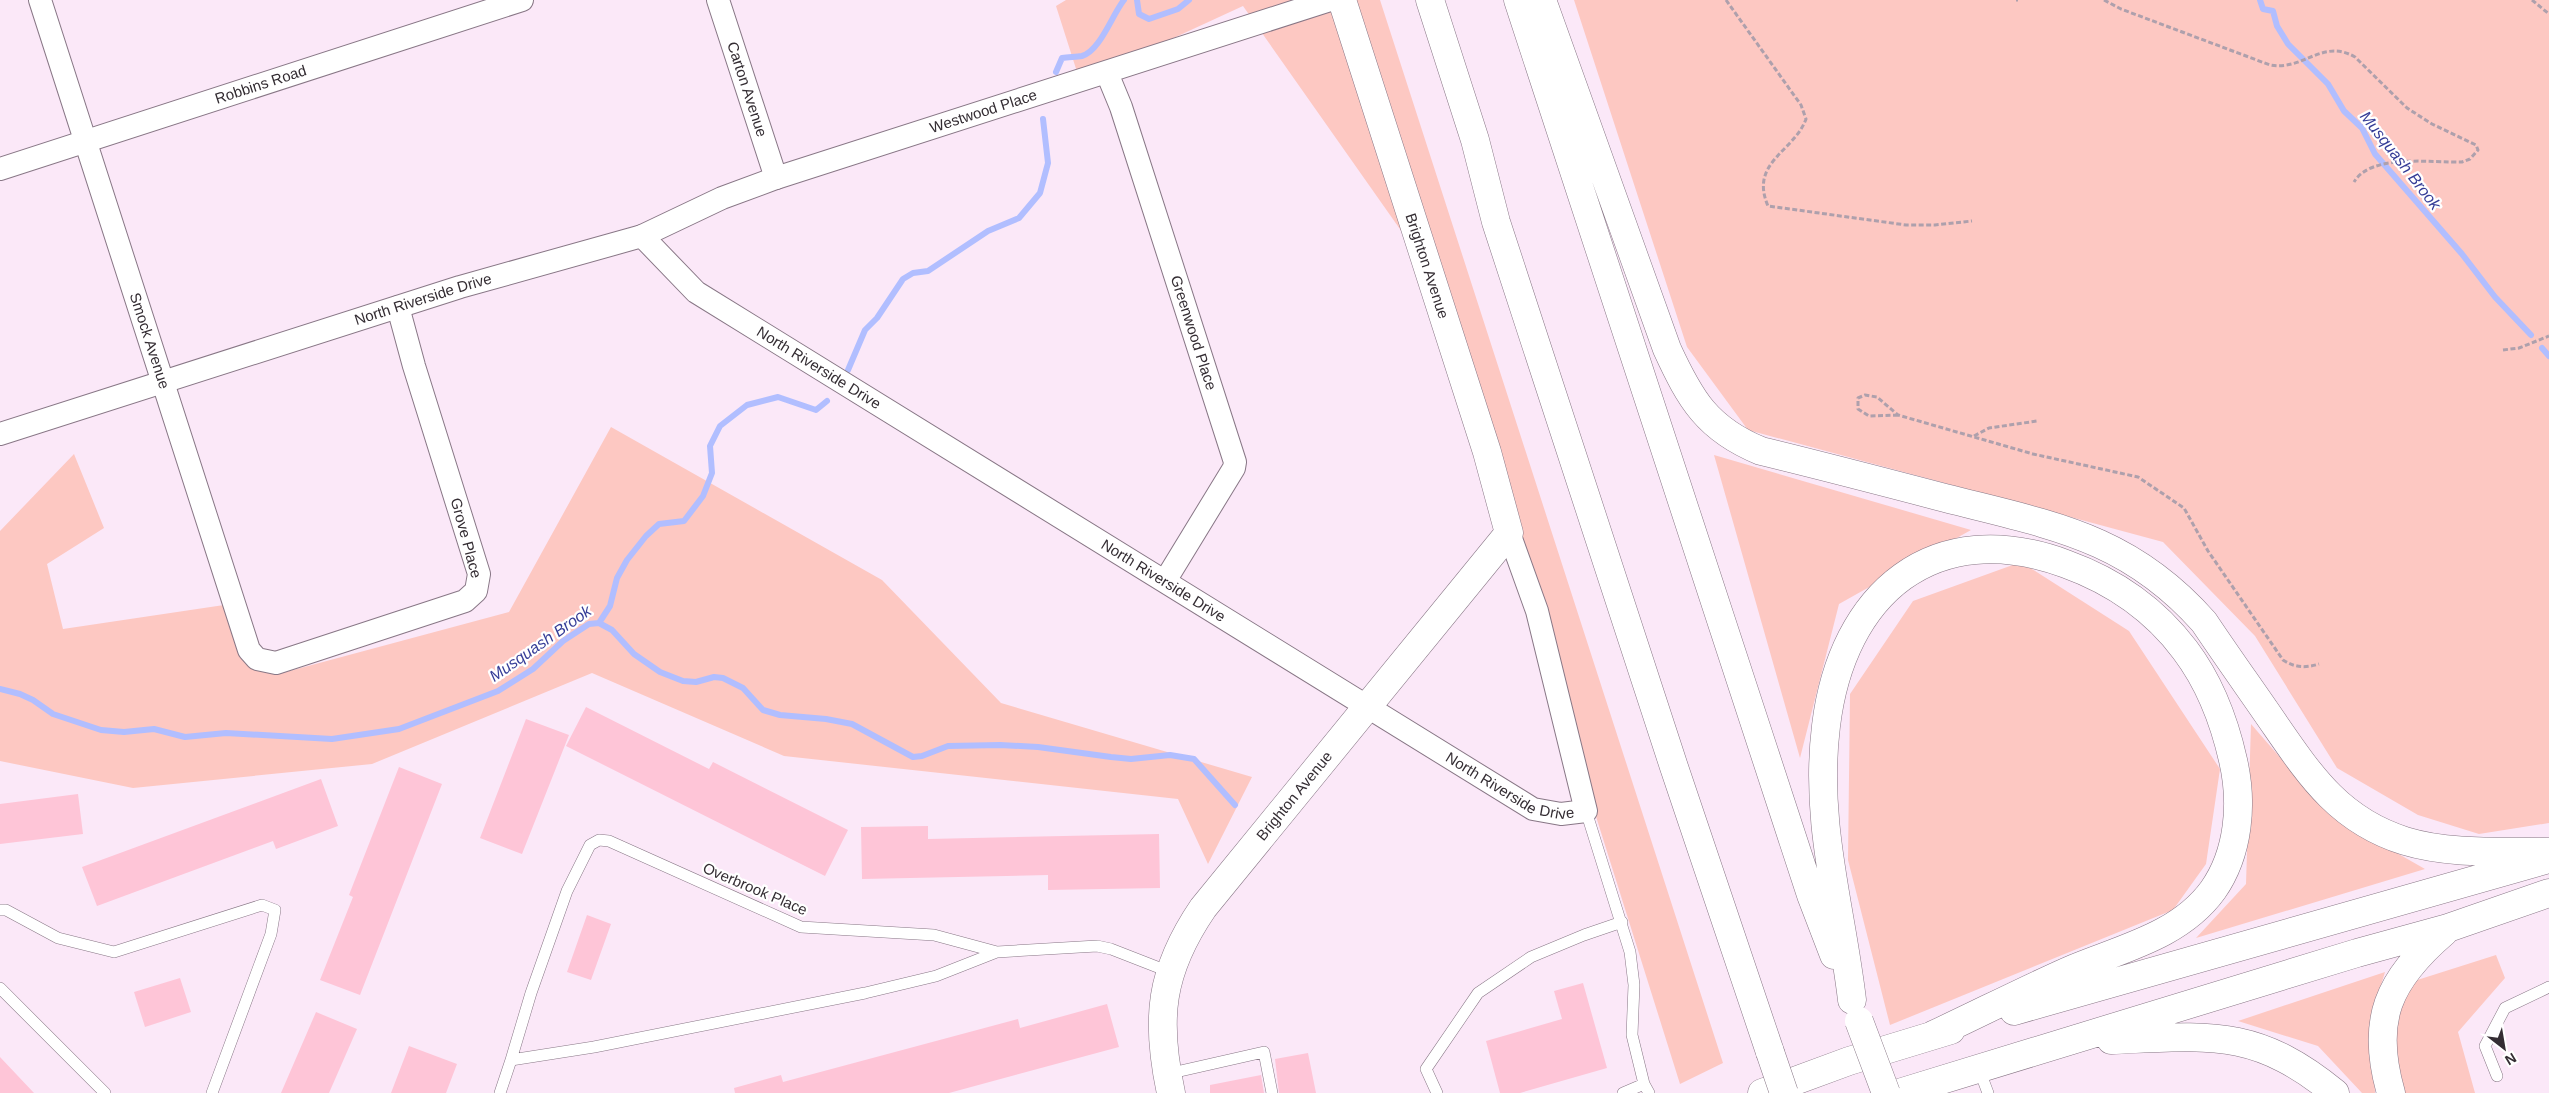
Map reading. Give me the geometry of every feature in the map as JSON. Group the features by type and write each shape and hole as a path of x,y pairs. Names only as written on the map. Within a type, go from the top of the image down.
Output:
{"main road":[{"name":"Brighton Avenue","path":"1169,1084 1161,1033 1162,1008 1170,972 1186,933 1203,908 1509,533 1487,452 1342,0"},
{"path":"1430,0 1475,140 1496,222 1784,1093"},
{"path":"1518,0 1811,895 1886,1093"},
{"path":"1542,0 1667,349 1685,388 1699,408 1724,432 1761,450 2051,525 2098,542 2154,574 2190,606 2204,622 2313,779 2346,811 2373,828 2406,841 2444,849 2549,852"},
{"path":"1856,1011 1828,858 1824,823 1823,766 1826,724 1833,688 1843,656 1857,626 1875,601 1900,578 1926,562 1970,549 2016,550 2050,558 2086,571 2138,603 2156,618 2185,649 2208,685 2226,729 2236,770 2239,808 2232,848 2225,869 2214,889 2199,906 2178,923 2129,947 2069,971 1934,1035"},
{"path":"1762,1093 1849,1061 1934,1035 2549,859"},
{"path":"1899,1093 1984,1081 2069,1042 2357,953 2448,928 2549,893"},
{"path":"2391,1093 2383,1057 2382,1039 2388,1004 2394,987 2410,965 2448,928"},
{"path":"2069,1042 2163,1036 2217,1037 2239,1041 2284,1056 2335,1093"}],"street":[{"name":"Smock Avenue","path":"40,0 249,650 258,659 276,662"},
{"name":"Robbins Road","path":"0,169 522,0"},
{"name":"Carton Avenue","path":"718,0 776,178"},
{"name":"Westwood Place","path":"642,236 722,198 776,178 1330,0"},
{"name":"Greenwood Place","path":"1107,73 1121,107 1235,462 1234,468 1165,581"},
{"name":"North Riverside Drive","path":"0,434 460,286 642,236 696,292 1368,705 1533,809 1561,814 1586,811"},
{"name":"Grove Place","path":"276,662 465,601 476,591 480,582 480,574 414,366 398,307"},
{"name":"Brighton Avenue","path":"1509,533 1537,611 1586,811"}],"lane":[{"path":"1586,811 1630,952 1634,985 1632,1035 1646,1088 1623,1093"},
{"name":"Overbrook Place","path":"512,1060 532,993 567,891 590,845 599,840 609,841 801,927 934,935 997,952 1097,946 1111,949 1170,972"},
{"path":"0,910 6,910 58,938 114,952 262,905 275,910 271,934 212,1093"},
{"path":"1437,1093 1426,1069 1478,993 1531,957 1584,935 1622,922"},
{"path":"500,1093 512,1060 594,1047 865,993 936,976 997,952"},
{"path":"2496,1076 2485,1046 2505,1008 2549,987"},
{"path":"0,988 105,1093"},
{"path":"1169,1084 1264,1052 1272,1093"}],"path":[{"path":"1726,0 1804,112 1806,119 1804,125 1776,157 1765,173 1765,193 1768,206 1906,225 1935,225 1972,221"},
{"path":"2104,0 2121,9 2255,61 2278,66 2293,65 2309,57 2333,50 2348,53 2355,57 2407,108 2437,126 2476,145 2478,150 2470,159 2462,162 2401,161 2387,163 2363,171 2354,182"},
{"path":"2532,0 2549,14"},
{"path":"2503,350 2519,348 2549,336"},
{"path":"1898,415 1877,397 1864,395 1858,398 1856,402 1858,409 1869,416 1898,415 2033,454 2103,471 2126,473 2138,477 2168,495 2184,508 2208,552 2283,660 2305,668 2319,664"},
{"path":"1973,436 1989,428 2037,420"}],"shaded area":[{"path":"1066,0 1380,0 1723,1063 1680,1084 1421,259 1243,6 1115,65 1078,75 1056,6"},
{"path":"1574,0 2549,0 2549,823 2479,834 2418,815 2337,768 2255,636 2163,542 1748,430 1687,347"},
{"path":"611,427 882,580 1001,703 1252,777 1208,864 1178,799 784,756 592,673 372,764 133,788 0,761 0,531 74,454 104,528 47,564 63,629 224,605 282,673 509,612"},
{"path":"1714,455 1971,530 1839,604 1800,758"},
{"path":"2021,562 2129,631 2220,769 2206,864 2173,910 1890,1025 1848,860 1850,694 1913,601"},
{"path":"2251,724 2330,815 2425,869 2196,938 2246,884"},
{"path":"2496,955 2505,978 2458,1032 2475,1093 2398,1093 2387,1049 2411,982"},
{"path":"2385,972 2372,1015 2375,1093 2362,1093 2318,1046 2238,1021"}],"building":[{"path":"586,707 709,769 713,762 848,830 825,876 566,746"},
{"path":"526,719 569,735 522,854 480,838"},
{"path":"399,767 442,784 360,995 320,980 353,897 349,895"},
{"path":"321,779 338,826 276,849 273,841 97,906 82,867"},
{"path":"78,794 83,834 0,844 0,804"},
{"path":"928,826 928,839 1159,834 1160,888 1048,890 1048,875 862,879 861,827"},
{"path":"587,915 611,924 591,980 567,972"},
{"path":"180,978 191,1012 145,1027 134,992"},
{"path":"1583,983 1607,1068 1520,1093 1500,1093 1486,1041 1562,1019 1554,991"},
{"path":"1107,1004 1119,1047 949,1093 735,1093 734,1088 781,1075 783,1082 1018,1019 1020,1028"},
{"path":"316,1012 357,1029 329,1093 281,1093"},
{"path":"409,1046 457,1064 446,1093 391,1093"},
{"path":"1308,1053 1316,1093 1279,1093 1275,1059"},
{"path":"0,1057 34,1093 0,1093"},
{"path":"1261,1075 1264,1093 1210,1093 1210,1085"}],"waterway":[{"name":"Musquash Brook","path":"1056,72 1062,58 1082,56 1094,47 1124,0"},
{"name":"Musquash Brook","path":"1137,0 1139,14 1149,19 1178,9 1189,0"},
{"name":"Musquash Brook","path":"2260,0 2263,9 2273,11 2277,26 2288,44 2328,84 2344,111 2362,128 2375,154 2462,254 2495,297 2531,335"},
{"name":"Musquash Brook","path":"848,370 865,330 877,318 903,279 913,273 928,271 988,231 1019,218 1040,193 1048,163 1043,119"},
{"name":"Musquash Brook","path":"2542,348 2549,356"},
{"name":"Musquash Brook","path":"599,623 610,606 617,578 627,560 646,536 659,524 684,521 703,496 712,473 710,446 720,426 747,405 778,397 816,410 827,401"},
{"path":"0,689 20,694 33,700 53,714 101,730 124,732 154,729 185,737 226,733 332,739 399,729 498,691 533,669 563,641 589,624 599,623 612,630 634,654 660,672 683,681 696,682 714,677 723,678 743,688 763,710 780,715 826,719 852,724 913,757 922,756 948,746 1000,745 1038,747 1131,759 1170,755 1194,759 1235,805"}]}
